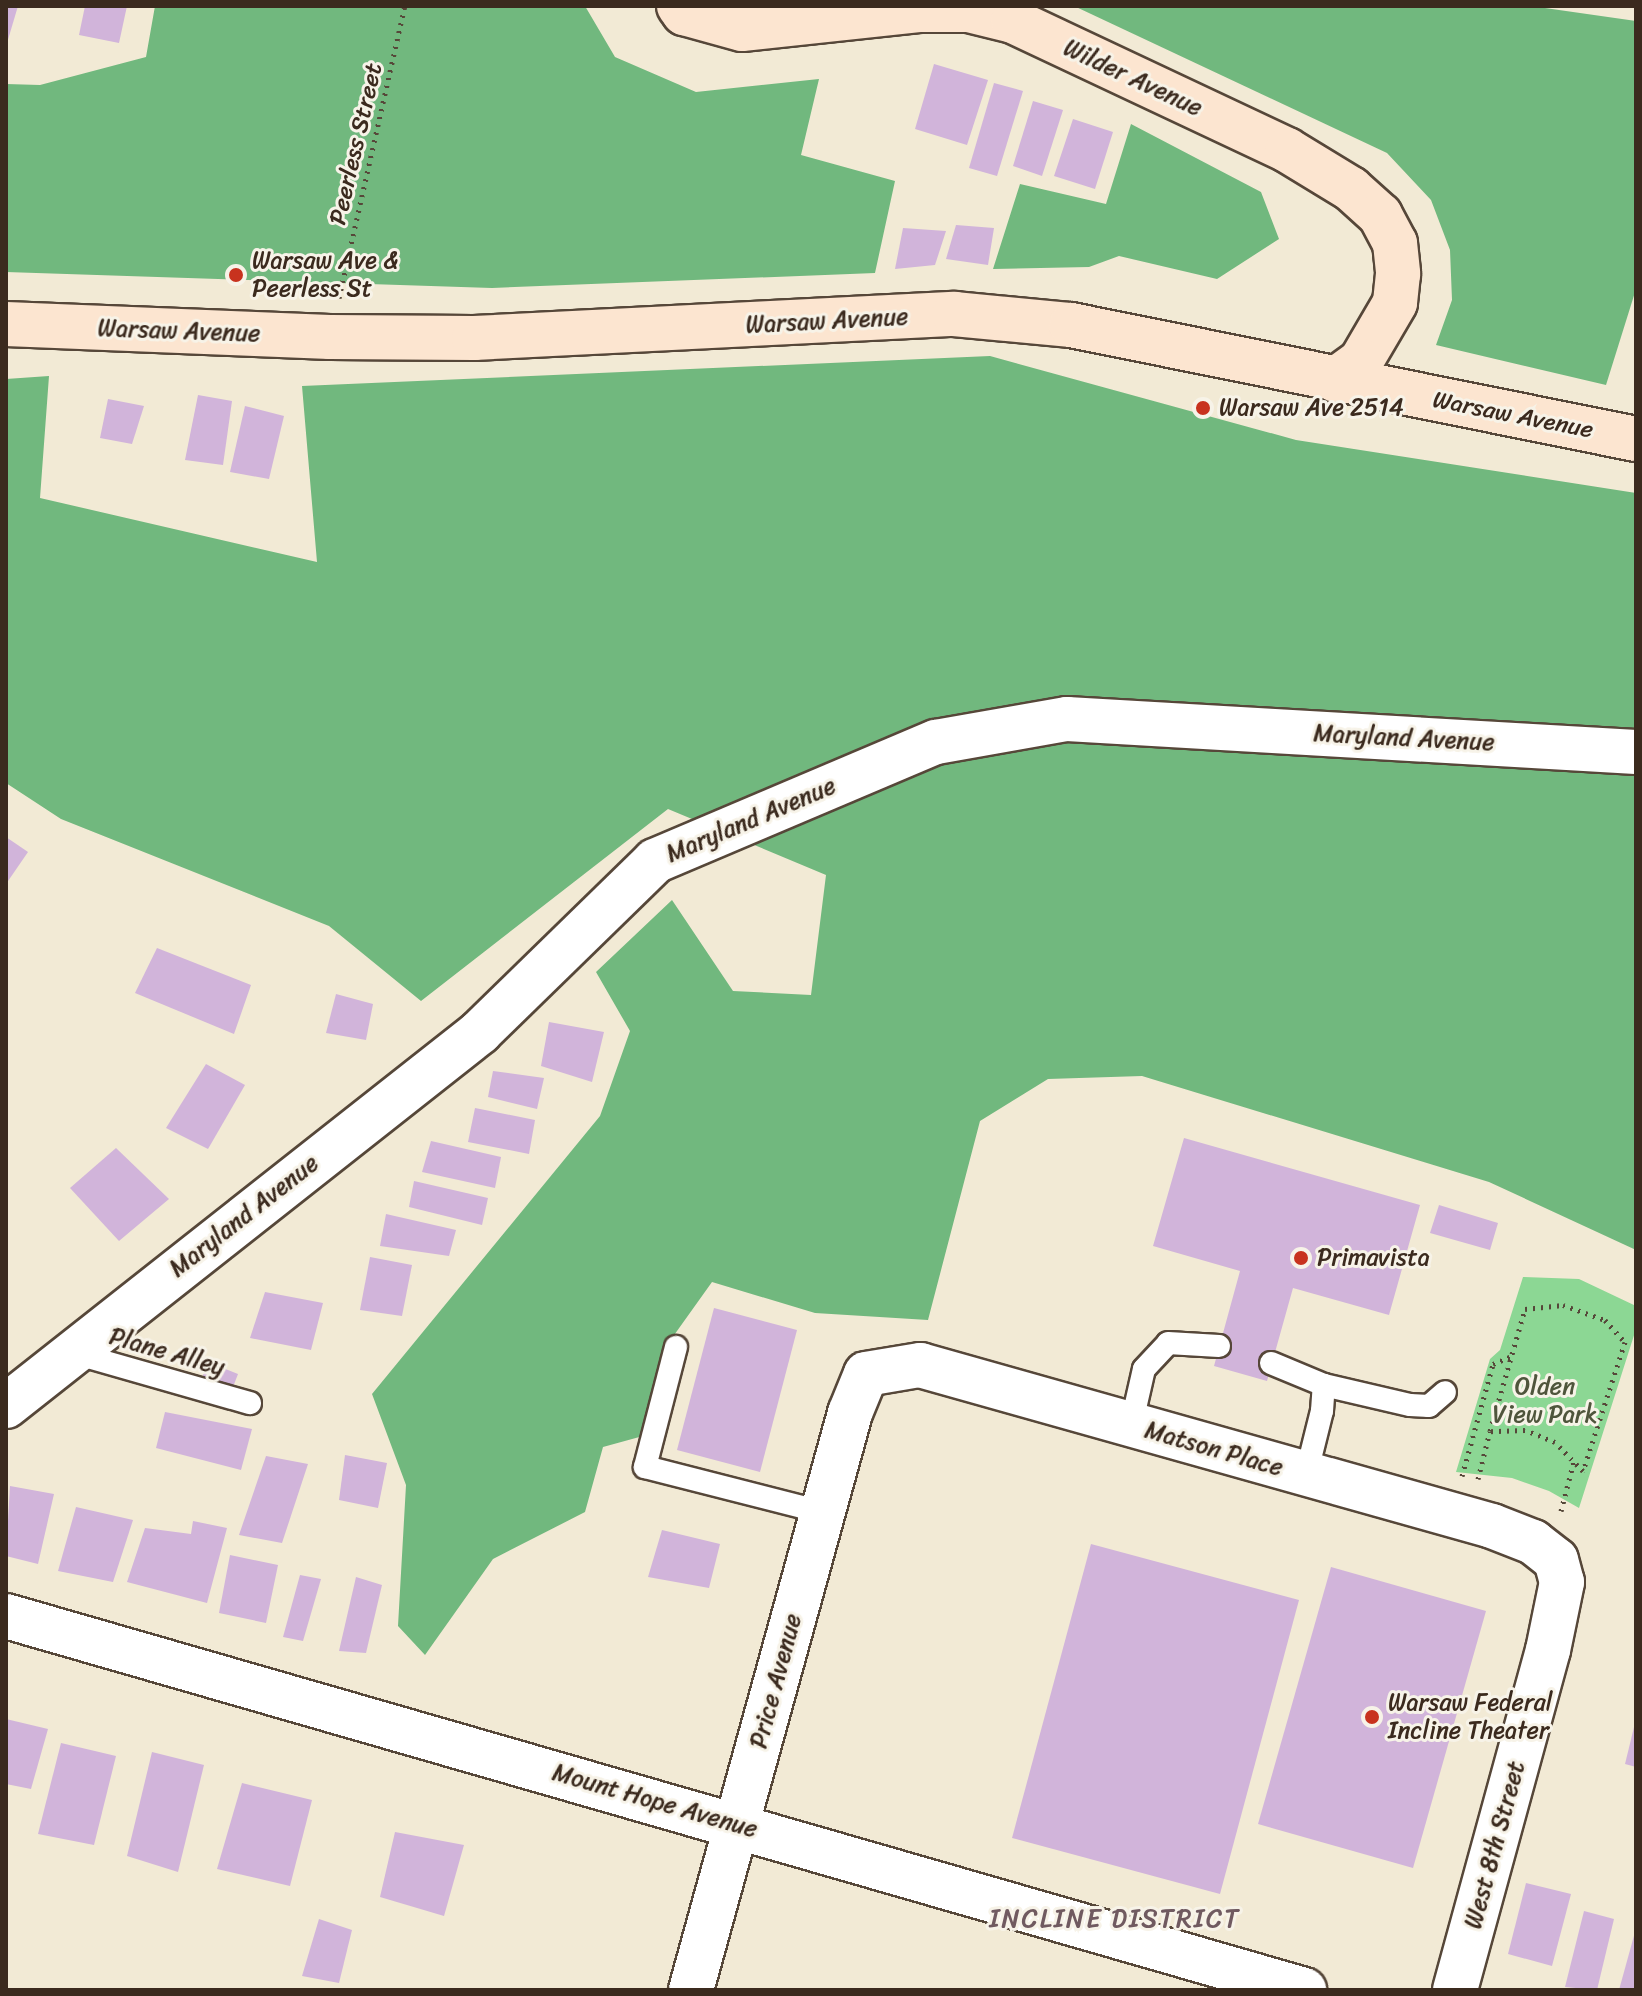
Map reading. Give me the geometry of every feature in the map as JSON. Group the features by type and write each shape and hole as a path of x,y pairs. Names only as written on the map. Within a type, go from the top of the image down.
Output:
{"main road":[{"name":"Wilder Avenue","path":"679,6 684,13 742,29 921,10 968,10 1013,21 1287,150 1351,189 1380,215 1395,243 1398,274 1395,303 1361,361 1335,380"},
{"name":"Warsaw Avenue","path":"6,324 330,337 474,338 954,314 1071,325 1636,439"}],"street":[{"name":"Maryland Avenue","path":"6,1406 480,1032 655,861 936,742 1067,719 1636,752"},
{"name":"Matson Place","path":"866,1374 920,1365 1492,1526 1533,1542 1556,1560"},
{"name":"Price Avenue","path":"691,1990 850,1413 866,1374"},
{"name":"West 8th Street","path":"1455,1990 1548,1650 1562,1582 1556,1560"},
{"name":"Mount Hope Avenue","path":"6,1616 1304,1990"}],"lane":[{"path":"1131,1426 1144,1369 1168,1343 1219,1346"},
{"path":"676,1347 645,1467 822,1512"},
{"name":"Plane Alley","path":"71,1352 250,1403"},
{"path":"1271,1363 1324,1385 1410,1405 1429,1406 1445,1392"},
{"path":"1306,1475 1322,1411 1324,1385"}],"path":[{"name":"Peerless Street","path":"330,337 405,6"},
{"path":"1476,1490 1490,1431 1525,1309 1563,1305 1605,1320 1625,1342 1583,1471 1555,1442 1525,1430 1490,1431"},
{"path":"1459,1484 1493,1364 1512,1356"},
{"path":"1560,1516 1574,1461"}],"green space":[{"path":"155,6 585,6 615,57 696,92 819,79 801,155 895,181 875,273 492,288 6,272 6,84 40,85 146,57"},
{"path":"1074,6 1531,6 1636,21 1636,289 1606,385 1436,345 1452,300 1450,250 1431,200 1387,153"},
{"path":"1131,124 1261,192 1279,239 1217,279 1119,256 1089,267 993,269 1020,184 1106,204"},
{"path":"990,356 1296,440 1636,493 1636,1250 1489,1182 1142,1076 1048,1079 980,1121 928,1320 815,1313 712,1282 672,1338 643,1436 603,1447 585,1512 493,1559 425,1655 398,1626 406,1485 372,1394 600,1116 630,1031 596,972 672,900 733,991 811,995 826,875 668,809 421,1001 329,926 61,819 6,783 6,379 49,376 40,498 317,562 302,386"},
{"name":"Olden View Park","path":"1523,1277 1579,1279 1636,1306 1636,1329 1579,1508 1549,1491 1512,1478 1456,1472 1490,1359 1500,1350"}],"building":[{"path":"6,6 18,6 7,43 6,43"},
{"path":"85,6 127,6 119,43 79,35"},
{"path":"934,64 988,80 967,145 915,129"},
{"path":"994,83 1023,91 997,176 969,168"},
{"path":"1033,101 1063,110 1042,176 1013,166"},
{"path":"1073,119 1113,132 1095,189 1054,176"},
{"path":"956,225 994,228 988,265 946,259"},
{"path":"903,228 946,231 935,265 895,269"},
{"path":"198,395 232,401 223,465 185,460"},
{"path":"108,399 144,406 132,444 100,438"},
{"path":"245,406 284,416 269,479 230,472"},
{"path":"6,837 28,852 6,884"},
{"path":"157,948 251,985 234,1034 135,993"},
{"path":"336,994 373,1004 366,1040 326,1033"},
{"path":"549,1022 604,1032 592,1082 541,1066"},
{"path":"206,1064 245,1085 208,1149 166,1128"},
{"path":"493,1071 544,1078 537,1109 488,1097"},
{"path":"475,1108 535,1120 529,1154 468,1142"},
{"name":"Primavista","path":"1184,1138 1420,1205 1389,1315 1293,1288 1267,1381 1214,1366 1240,1271 1153,1246"},
{"path":"431,1141 501,1157 495,1188 422,1172"},
{"path":"116,1148 169,1199 119,1241 70,1188"},
{"path":"414,1181 488,1198 482,1225 409,1207"},
{"path":"1439,1205 1498,1223 1490,1250 1430,1233"},
{"path":"386,1214 456,1230 449,1256 380,1246"},
{"path":"370,1257 412,1265 402,1316 360,1310"},
{"path":"265,1292 323,1303 311,1350 250,1338"},
{"path":"714,1308 797,1330 760,1472 677,1450"},
{"path":"208,1362 238,1374 233,1387 202,1378"},
{"path":"165,1412 252,1429 241,1470 156,1448"},
{"path":"345,1455 387,1463 378,1508 339,1500"},
{"path":"266,1456 308,1464 282,1543 239,1535"},
{"path":"10,1486 54,1494 38,1564 6,1556"},
{"path":"76,1507 133,1520 113,1582 58,1571"},
{"path":"193,1521 227,1528 207,1603 127,1582 145,1528 191,1534"},
{"path":"662,1530 720,1544 709,1588 648,1577"},
{"path":"1091,1544 1299,1600 1220,1894 1012,1838"},
{"path":"230,1555 278,1565 266,1623 219,1613"},
{"name":"Warsaw Federal Incline Theater","path":"1331,1567 1486,1611 1413,1868 1258,1824"},
{"path":"300,1575 321,1579 303,1641 283,1637"},
{"path":"356,1577 382,1585 366,1653 339,1651"},
{"path":"6,1719 48,1729 31,1789 6,1784"},
{"path":"1636,1723 1636,1767 1625,1764"},
{"path":"61,1743 116,1756 94,1845 38,1834"},
{"path":"152,1752 204,1765 178,1872 127,1856"},
{"path":"242,1783 312,1800 290,1886 217,1869"},
{"path":"395,1832 464,1845 444,1916 380,1897"},
{"path":"1526,1883 1571,1894 1552,1966 1508,1954"},
{"path":"1584,1911 1614,1919 1597,1990 1565,1987"},
{"path":"319,1919 352,1930 339,1983 302,1976"},
{"path":"1635,1932 1636,1990 1619,1990"}],"place":[{"name":"Warsaw Ave & Peerless St","path":"236,275"},
{"name":"Warsaw Ave 2514","path":"1203,408"},
{"name":"Primavista","path":"1301,1258"},
{"name":"Warsaw Federal Incline Theater","path":"1372,1717"}],"district":[{"name":"INCLINE DISTRICT","path":"1115,1919"}]}
